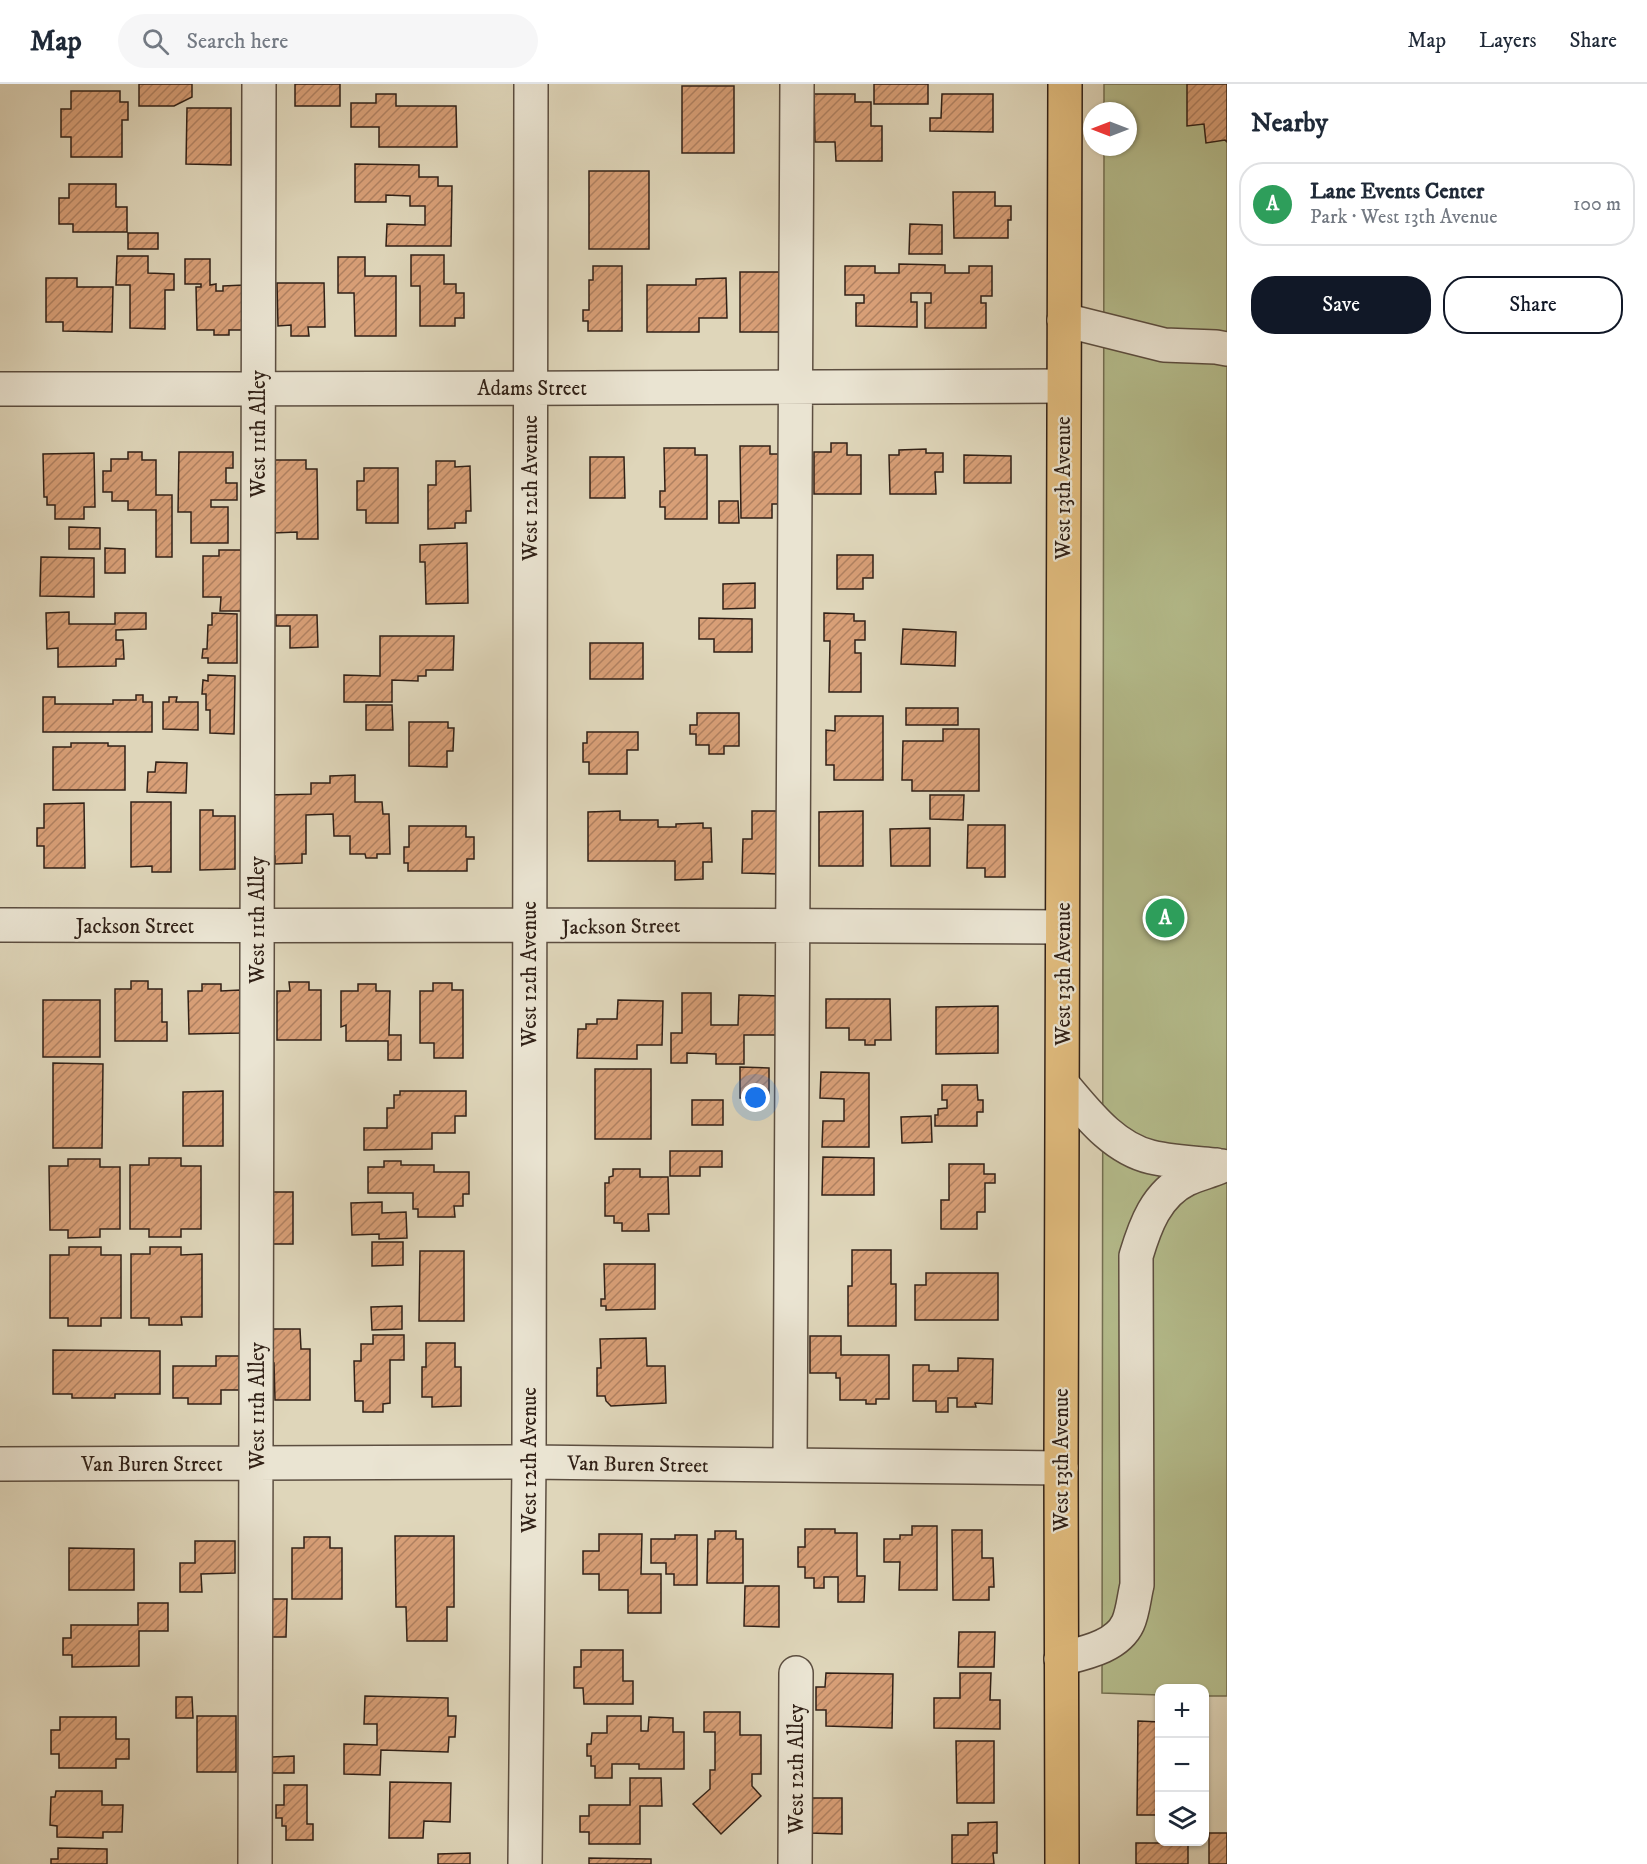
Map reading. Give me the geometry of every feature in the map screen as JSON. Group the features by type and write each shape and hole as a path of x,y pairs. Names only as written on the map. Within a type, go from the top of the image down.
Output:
{"main road":[{"name":"West 13th Avenue","path":"1062,1864 1065,84"}],"street":[{"name":"West 11th Alley","path":"255,1864 259,84"},
{"name":"West 12th Avenue","path":"525,1864 529,1462 531,84"},
{"path":"790,1465 797,84"},
{"path":"1064,320 1164,345 1216,346 1227,349"},
{"name":"Adams Street","path":"0,389 258,387 797,389 1063,386"},
{"name":"Jackson Street","path":"0,926 530,927 792,924 1062,927"},
{"path":"1063,1085 1093,1120 1124,1146 1150,1157 1225,1166"},
{"path":"1061,1659 1102,1647 1116,1636 1128,1624 1137,1585 1136,1256 1145,1225 1162,1197 1170,1191 1185,1180 1225,1166"},
{"name":"Van Buren Street","path":"0,1464 529,1462 1061,1468"},
{"name":"West 12th Alley","path":"795,1864 796,1673"}],"green space":[{"path":"1104,84 1227,84 1227,1696 1209,1696 1209,1684 1155,1684 1155,1695 1102,1693 1104,156 1137,156 1137,102 1104,102"}],"building":[{"path":"139,84 192,84 192,97 174,106 139,106"},
{"path":"295,84 340,84 340,106 295,106"},
{"path":"874,84 928,84 928,104 874,104"},
{"path":"1187,84 1227,84 1227,142 1225,140 1206,143 1204,124 1187,126"},
{"path":"682,86 734,86 734,153 682,153"},
{"path":"71,91 120,91 120,102 128,102 128,120 122,120 122,157 71,157 71,137 61,137 61,109 71,109"},
{"path":"376,94 396,94 396,106 456,106 457,147 379,147 379,127 351,127 351,103 376,103"},
{"path":"814,94 855,94 855,102 871,102 871,126 882,126 882,161 836,161 835,142 815,142"},
{"path":"942,94 993,94 993,132 930,131 930,118 941,118"},
{"path":"187,108 231,108 231,165 186,164"},
{"path":"355,164 419,165 419,177 438,177 438,186 452,186 451,246 386,246 387,224 425,225 425,206 410,206 410,196 386,195 386,202 355,202"},
{"path":"589,171 649,171 649,249 589,249"},
{"path":"69,184 116,184 116,207 127,207 127,232 73,232 73,224 59,224 59,198 69,198"},
{"path":"953,192 995,192 995,206 1011,206 1008,238 954,238"},
{"path":"910,224 942,225 942,254 909,254"},
{"path":"128,233 158,233 158,249 128,249"},
{"path":"411,255 444,255 444,284 456,284 456,293 464,293 464,318 455,318 455,326 420,326 420,286 411,286"},
{"path":"117,256 148,256 148,273 174,274 174,290 165,290 165,329 130,328 130,285 116,285"},
{"path":"338,257 365,257 365,276 396,276 396,336 355,336 354,293 338,293"},
{"path":"185,259 210,259 210,285 216,284 216,291 223,291 223,286 244,285 245,330 229,330 229,335 214,335 214,330 197,330 196,287 201,287 201,284 185,284"},
{"path":"899,264 945,265 945,273 969,273 969,266 992,266 992,296 981,296 981,303 986,303 986,328 925,328 925,303 931,303 931,293 911,293 911,302 917,302 917,327 856,326 856,303 864,303 864,295 845,295 845,266 875,266 875,273 899,273"},
{"path":"593,266 622,266 622,331 588,331 588,321 583,321 583,310 589,310 589,280 593,280"},
{"path":"740,272 780,272 780,332 740,332"},
{"path":"46,278 77,278 77,287 113,287 112,332 63,331 63,322 46,322"},
{"path":"726,278 727,318 699,318 699,332 647,332 647,285 696,285 696,279"},
{"path":"277,283 324,283 325,327 308,327 309,336 291,336 291,325 278,326"},
{"path":"831,443 847,443 847,455 861,455 861,494 814,494 814,452 831,452"},
{"path":"740,446 770,446 770,454 780,454 780,504 772,504 772,518 741,518"},
{"path":"664,448 695,448 695,455 707,455 707,519 665,519 665,507 660,507 660,491 665,491"},
{"path":"926,449 926,453 943,453 943,472 935,472 936,494 890,494 889,455 899,455 899,450"},
{"path":"128,452 142,452 142,460 156,460 156,495 172,495 172,557 156,557 156,510 128,510 128,501 112,501 112,492 103,492 103,471 111,471 111,459 128,459"},
{"path":"179,452 233,452 233,468 226,468 226,483 237,483 237,500 211,500 211,507 228,507 228,543 191,543 191,512 178,512"},
{"path":"94,453 95,507 84,507 84,519 55,519 55,505 47,505 47,497 44,497 43,454"},
{"path":"964,455 1011,456 1011,483 964,483"},
{"path":"590,457 624,457 625,498 590,498"},
{"path":"273,460 306,460 306,469 317,469 318,539 297,539 297,532 273,533"},
{"path":"436,461 455,461 455,467 470,466 471,511 466,511 466,523 455,523 455,528 428,529 428,485 436,485"},
{"path":"364,468 398,468 398,523 366,523 366,510 357,510 357,481 364,481"},
{"path":"719,501 738,501 739,523 719,523"},
{"path":"69,527 100,528 100,549 69,549"},
{"path":"467,543 468,603 426,604 425,562 420,562 420,545"},
{"path":"105,548 125,549 125,573 105,573"},
{"path":"219,550 245,550 245,611 220,611 221,597 203,597 203,556 219,556"},
{"path":"837,555 873,555 873,578 863,578 863,589 837,589"},
{"path":"41,557 94,558 94,597 40,596"},
{"path":"755,583 755,608 723,609 723,584"},
{"path":"69,612 69,624 115,624 115,613 146,613 146,629 116,630 116,640 123,640 124,659 116,659 116,666 58,667 58,648 47,649 46,613"},
{"path":"212,613 237,614 237,663 208,663 208,658 202,658 203,649 207,649 208,625 212,625"},
{"path":"824,613 854,614 854,621 865,621 865,640 855,640 855,653 861,653 861,692 829,692 830,641 824,641"},
{"path":"276,615 317,615 318,647 290,648 290,626 276,626"},
{"path":"699,618 752,619 752,652 714,652 714,639 699,639"},
{"path":"903,629 956,632 955,666 901,664"},
{"path":"380,636 454,636 453,670 426,670 426,676 418,676 418,681 392,680 392,702 344,702 344,675 380,676"},
{"path":"590,643 643,643 643,679 590,679"},
{"path":"208,675 235,676 234,734 210,733 210,710 206,710 206,694 202,694 203,680 208,681"},
{"path":"136,695 143,695 143,702 152,702 152,732 43,732 43,697 55,697 55,704 113,704 113,700 136,700"},
{"path":"169,697 177,697 176,702 198,702 198,730 163,729 163,702 169,702"},
{"path":"366,705 392,705 393,730 366,730"},
{"path":"906,708 958,708 958,725 906,725"},
{"path":"697,713 739,713 739,746 724,746 724,754 709,754 709,745 696,745 696,734 690,734 690,725 697,725"},
{"path":"835,716 883,716 883,780 834,780 834,765 826,765 826,730 835,731"},
{"path":"409,722 448,722 448,728 454,728 453,751 447,751 447,767 409,766"},
{"path":"943,729 979,729 979,791 912,791 912,780 902,780 903,741 943,741"},
{"path":"587,732 638,732 638,750 627,750 627,774 589,774 589,762 583,762 583,743 587,743"},
{"path":"71,743 108,743 108,746 125,746 125,790 53,790 53,747 71,747"},
{"path":"156,762 187,763 186,793 147,792 148,772 155,772"},
{"path":"355,775 355,802 382,802 383,814 389,814 390,854 377,854 377,858 366,858 365,854 350,854 350,836 334,836 333,814 306,815 306,854 302,854 302,863 275,864 275,856 268,856 267,795 311,794 311,783 330,783 330,776"},
{"path":"930,795 964,795 963,820 930,819"},
{"path":"131,802 171,802 171,872 152,872 152,866 131,867"},
{"path":"84,803 85,868 44,868 44,846 37,846 37,828 44,828 44,804"},
{"path":"200,810 213,810 213,816 235,816 235,869 200,870"},
{"path":"620,811 620,820 658,820 658,827 703,823 703,828 711,828 712,862 703,862 703,879 675,880 675,861 588,861 588,812"},
{"path":"752,811 778,811 778,874 742,873 743,839 752,839"},
{"path":"863,811 863,866 819,866 819,812"},
{"path":"968,825 1005,825 1005,877 985,877 985,868 967,868"},
{"path":"409,826 466,826 466,837 474,837 474,859 467,859 467,871 408,871 408,863 404,863 404,847 409,847"},
{"path":"930,828 930,866 891,866 890,829"},
{"path":"131,981 148,981 148,989 162,989 162,1022 167,1022 167,1041 115,1041 115,989 131,989"},
{"path":"289,982 309,982 309,990 321,990 321,1040 277,1040 277,991 290,991"},
{"path":"433,983 452,983 452,990 463,990 463,1058 434,1058 434,1043 420,1043 420,991 433,991"},
{"path":"202,984 221,984 221,991 240,990 241,1033 189,1034 188,991 202,991"},
{"path":"358,984 376,984 376,991 390,991 389,1035 401,1035 401,1060 388,1060 388,1041 346,1041 346,1025 341,1027 341,991 358,991"},
{"path":"682,993 711,993 711,1025 738,1025 739,995 781,996 780,1035 744,1035 744,1064 716,1064 716,1054 687,1053 687,1063 671,1063 671,1033 682,1033"},
{"path":"826,999 890,999 891,1040 875,1040 875,1045 865,1045 865,1040 849,1040 849,1028 826,1028"},
{"path":"43,1000 100,1000 100,1057 43,1057"},
{"path":"618,1000 663,1001 662,1045 637,1045 637,1059 577,1058 578,1029 586,1029 586,1024 597,1024 597,1019 617,1019"},
{"path":"998,1006 998,1053 936,1054 936,1007"},
{"path":"53,1063 103,1064 102,1148 53,1148"},
{"path":"740,1067 769,1068 769,1098 740,1098"},
{"path":"595,1069 651,1069 651,1139 595,1139"},
{"path":"821,1072 869,1073 869,1147 822,1147 823,1121 844,1121 844,1099 820,1098"},
{"path":"942,1085 977,1085 978,1100 983,1100 983,1112 977,1112 977,1126 935,1126 935,1115 938,1115 938,1109 947,1108 947,1100 942,1100"},
{"path":"223,1091 223,1146 183,1146 183,1092"},
{"path":"400,1091 466,1091 466,1116 455,1116 455,1133 432,1133 432,1149 364,1150 364,1128 387,1128 387,1108 394,1108 394,1095 400,1095"},
{"path":"692,1100 723,1100 723,1125 692,1125"},
{"path":"931,1116 932,1142 902,1143 901,1117"},
{"path":"670,1151 722,1151 722,1167 700,1167 700,1176 670,1176"},
{"path":"823,1157 874,1158 874,1195 822,1195"},
{"path":"149,1158 181,1158 181,1166 201,1166 201,1229 181,1229 181,1237 149,1237 149,1229 130,1229 130,1165 149,1165"},
{"path":"68,1159 100,1159 100,1167 120,1167 120,1229 100,1229 100,1237 68,1238 68,1230 50,1230 49,1166 68,1166"},
{"path":"384,1161 401,1161 401,1165 434,1165 434,1172 469,1172 469,1194 463,1194 463,1206 454,1206 455,1217 418,1217 418,1209 413,1209 413,1193 368,1193 368,1167 384,1167"},
{"path":"949,1164 984,1164 984,1174 995,1174 995,1183 985,1183 985,1212 977,1212 977,1229 941,1229 941,1200 949,1200"},
{"path":"613,1169 640,1169 640,1177 668,1177 669,1214 648,1214 649,1231 622,1231 622,1223 614,1223 614,1216 605,1216 605,1183 609,1183 609,1177 613,1176"},
{"path":"265,1192 293,1192 293,1244 265,1244"},
{"path":"382,1202 382,1213 406,1212 407,1238 379,1239 379,1234 352,1235 351,1203"},
{"path":"372,1242 403,1242 403,1265 372,1266"},
{"path":"69,1247 101,1247 101,1255 121,1255 121,1318 101,1318 101,1326 68,1326 68,1318 50,1318 50,1255 69,1255"},
{"path":"150,1247 181,1247 181,1255 202,1254 202,1317 181,1317 182,1325 149,1325 149,1318 131,1318 131,1254 150,1254"},
{"path":"852,1250 891,1250 891,1284 896,1284 896,1326 848,1326 848,1286 852,1286"},
{"path":"420,1251 464,1251 464,1321 419,1321"},
{"path":"604,1264 655,1264 655,1309 606,1310 606,1306 601,1306 601,1299 605,1299"},
{"path":"926,1273 998,1273 998,1320 915,1320 915,1285 926,1285"},
{"path":"402,1306 402,1329 372,1330 371,1307"},
{"path":"263,1329 300,1329 301,1349 310,1349 310,1400 275,1400 274,1363 263,1363"},
{"path":"373,1335 404,1335 404,1360 390,1360 390,1403 383,1404 383,1412 363,1412 363,1401 355,1401 354,1361 361,1361 361,1344 373,1344"},
{"path":"810,1336 841,1336 841,1355 889,1355 889,1399 876,1399 876,1404 866,1404 866,1400 840,1400 840,1378 836,1378 836,1373 810,1373"},
{"path":"646,1338 647,1366 665,1366 666,1403 611,1406 605,1396 597,1396 597,1368 601,1368 600,1339"},
{"path":"426,1343 455,1343 455,1367 461,1367 461,1406 432,1407 432,1397 422,1397 422,1367 426,1367"},
{"path":"53,1350 160,1351 160,1394 115,1394 115,1398 72,1398 72,1394 53,1394"},
{"path":"216,1356 240,1356 240,1390 221,1390 221,1404 188,1404 188,1398 173,1398 173,1366 216,1366"},
{"path":"958,1358 993,1359 992,1404 975,1403 976,1407 957,1407 957,1398 948,1398 948,1412 936,1412 936,1401 913,1401 913,1365 929,1365 929,1371 958,1371"},
{"path":"912,1526 937,1526 937,1590 899,1590 900,1562 884,1562 884,1539 900,1539 900,1535 912,1535"},
{"path":"805,1529 835,1529 835,1533 857,1533 857,1576 865,1576 864,1602 838,1602 838,1577 824,1577 824,1588 814,1588 814,1578 805,1578 805,1567 798,1567 798,1547 805,1547"},
{"path":"952,1530 982,1530 982,1558 993,1558 994,1587 989,1587 989,1600 953,1600"},
{"path":"715,1531 736,1531 736,1539 743,1539 743,1583 707,1583 708,1539 715,1539"},
{"path":"599,1534 642,1534 641,1574 661,1574 661,1613 628,1613 628,1590 599,1590 599,1574 583,1574 583,1551 599,1551"},
{"path":"675,1535 697,1535 697,1585 674,1585 674,1574 666,1574 666,1563 651,1563 651,1539 675,1539"},
{"path":"395,1536 454,1536 454,1607 447,1607 447,1641 407,1641 406,1607 396,1607"},
{"path":"304,1537 330,1537 330,1548 342,1548 342,1599 292,1599 292,1548 304,1548"},
{"path":"195,1541 235,1541 235,1573 201,1574 202,1592 180,1592 180,1563 195,1563"},
{"path":"69,1548 134,1549 134,1590 69,1590"},
{"path":"745,1586 779,1586 779,1627 744,1626"},
{"path":"267,1599 287,1599 286,1637 266,1637"},
{"path":"138,1603 168,1603 168,1631 139,1631 139,1666 72,1667 72,1655 63,1655 63,1638 71,1638 71,1625 138,1625"},
{"path":"959,1632 995,1632 994,1667 958,1667"},
{"path":"581,1650 623,1650 623,1681 633,1681 633,1704 584,1704 583,1688 574,1688 574,1667 581,1667"},
{"path":"826,1673 893,1674 892,1728 826,1726 826,1710 816,1710 816,1687 825,1687"},
{"path":"960,1673 991,1673 990,1700 1000,1700 1000,1729 934,1728 934,1698 960,1698"},
{"path":"365,1696 448,1698 448,1716 456,1716 455,1737 449,1737 448,1752 381,1750 380,1775 344,1774 344,1744 377,1745 377,1724 364,1724"},
{"path":"176,1697 192,1697 193,1718 176,1718"},
{"path":"704,1712 740,1712 740,1735 761,1735 761,1774 752,1774 752,1786 761,1796 721,1834 693,1804 710,1789 710,1770 715,1770 715,1732 704,1732"},
{"path":"197,1716 236,1716 236,1772 197,1772"},
{"path":"607,1716 641,1716 641,1731 648,1731 649,1717 673,1718 673,1732 684,1732 684,1769 639,1769 639,1764 612,1764 612,1778 595,1778 595,1766 591,1766 591,1756 587,1756 587,1744 591,1744 592,1733 607,1733"},
{"path":"60,1717 116,1717 116,1739 129,1739 129,1759 116,1759 116,1768 59,1768 59,1754 51,1754 51,1730 60,1730"},
{"path":"1138,1721 1155,1722 1155,1815 1137,1815"},
{"path":"956,1741 994,1741 994,1803 957,1803"},
{"path":"294,1756 294,1773 272,1773 272,1757"},
{"path":"630,1778 661,1778 662,1806 640,1806 640,1844 589,1844 589,1832 580,1832 580,1816 589,1816 589,1805 630,1805"},
{"path":"390,1782 451,1783 450,1822 424,1821 423,1838 389,1838"},
{"path":"284,1785 307,1785 307,1824 313,1824 313,1840 286,1840 286,1826 282,1826 282,1818 276,1818 276,1805 284,1805"},
{"path":"56,1791 102,1791 102,1805 123,1805 122,1832 103,1832 103,1838 57,1837 57,1826 50,1825 51,1797 55,1797"},
{"path":"809,1798 842,1798 842,1834 809,1833"},
{"path":"997,1822 997,1853 993,1853 994,1864 952,1864 952,1835 968,1835 968,1823"},
{"path":"1209,1833 1227,1833 1227,1864 1209,1864"},
{"path":"1136,1843 1155,1843 1155,1846 1188,1846 1188,1864 1136,1864"},
{"path":"58,1848 107,1849 107,1864 51,1864 51,1859 58,1859"},
{"path":"470,1853 470,1864 438,1864 438,1854"},
{"path":"589,1858 651,1859 651,1864 589,1864"}],"place":[{"name":"Lane Events Center","path":"1165,918"}]}
